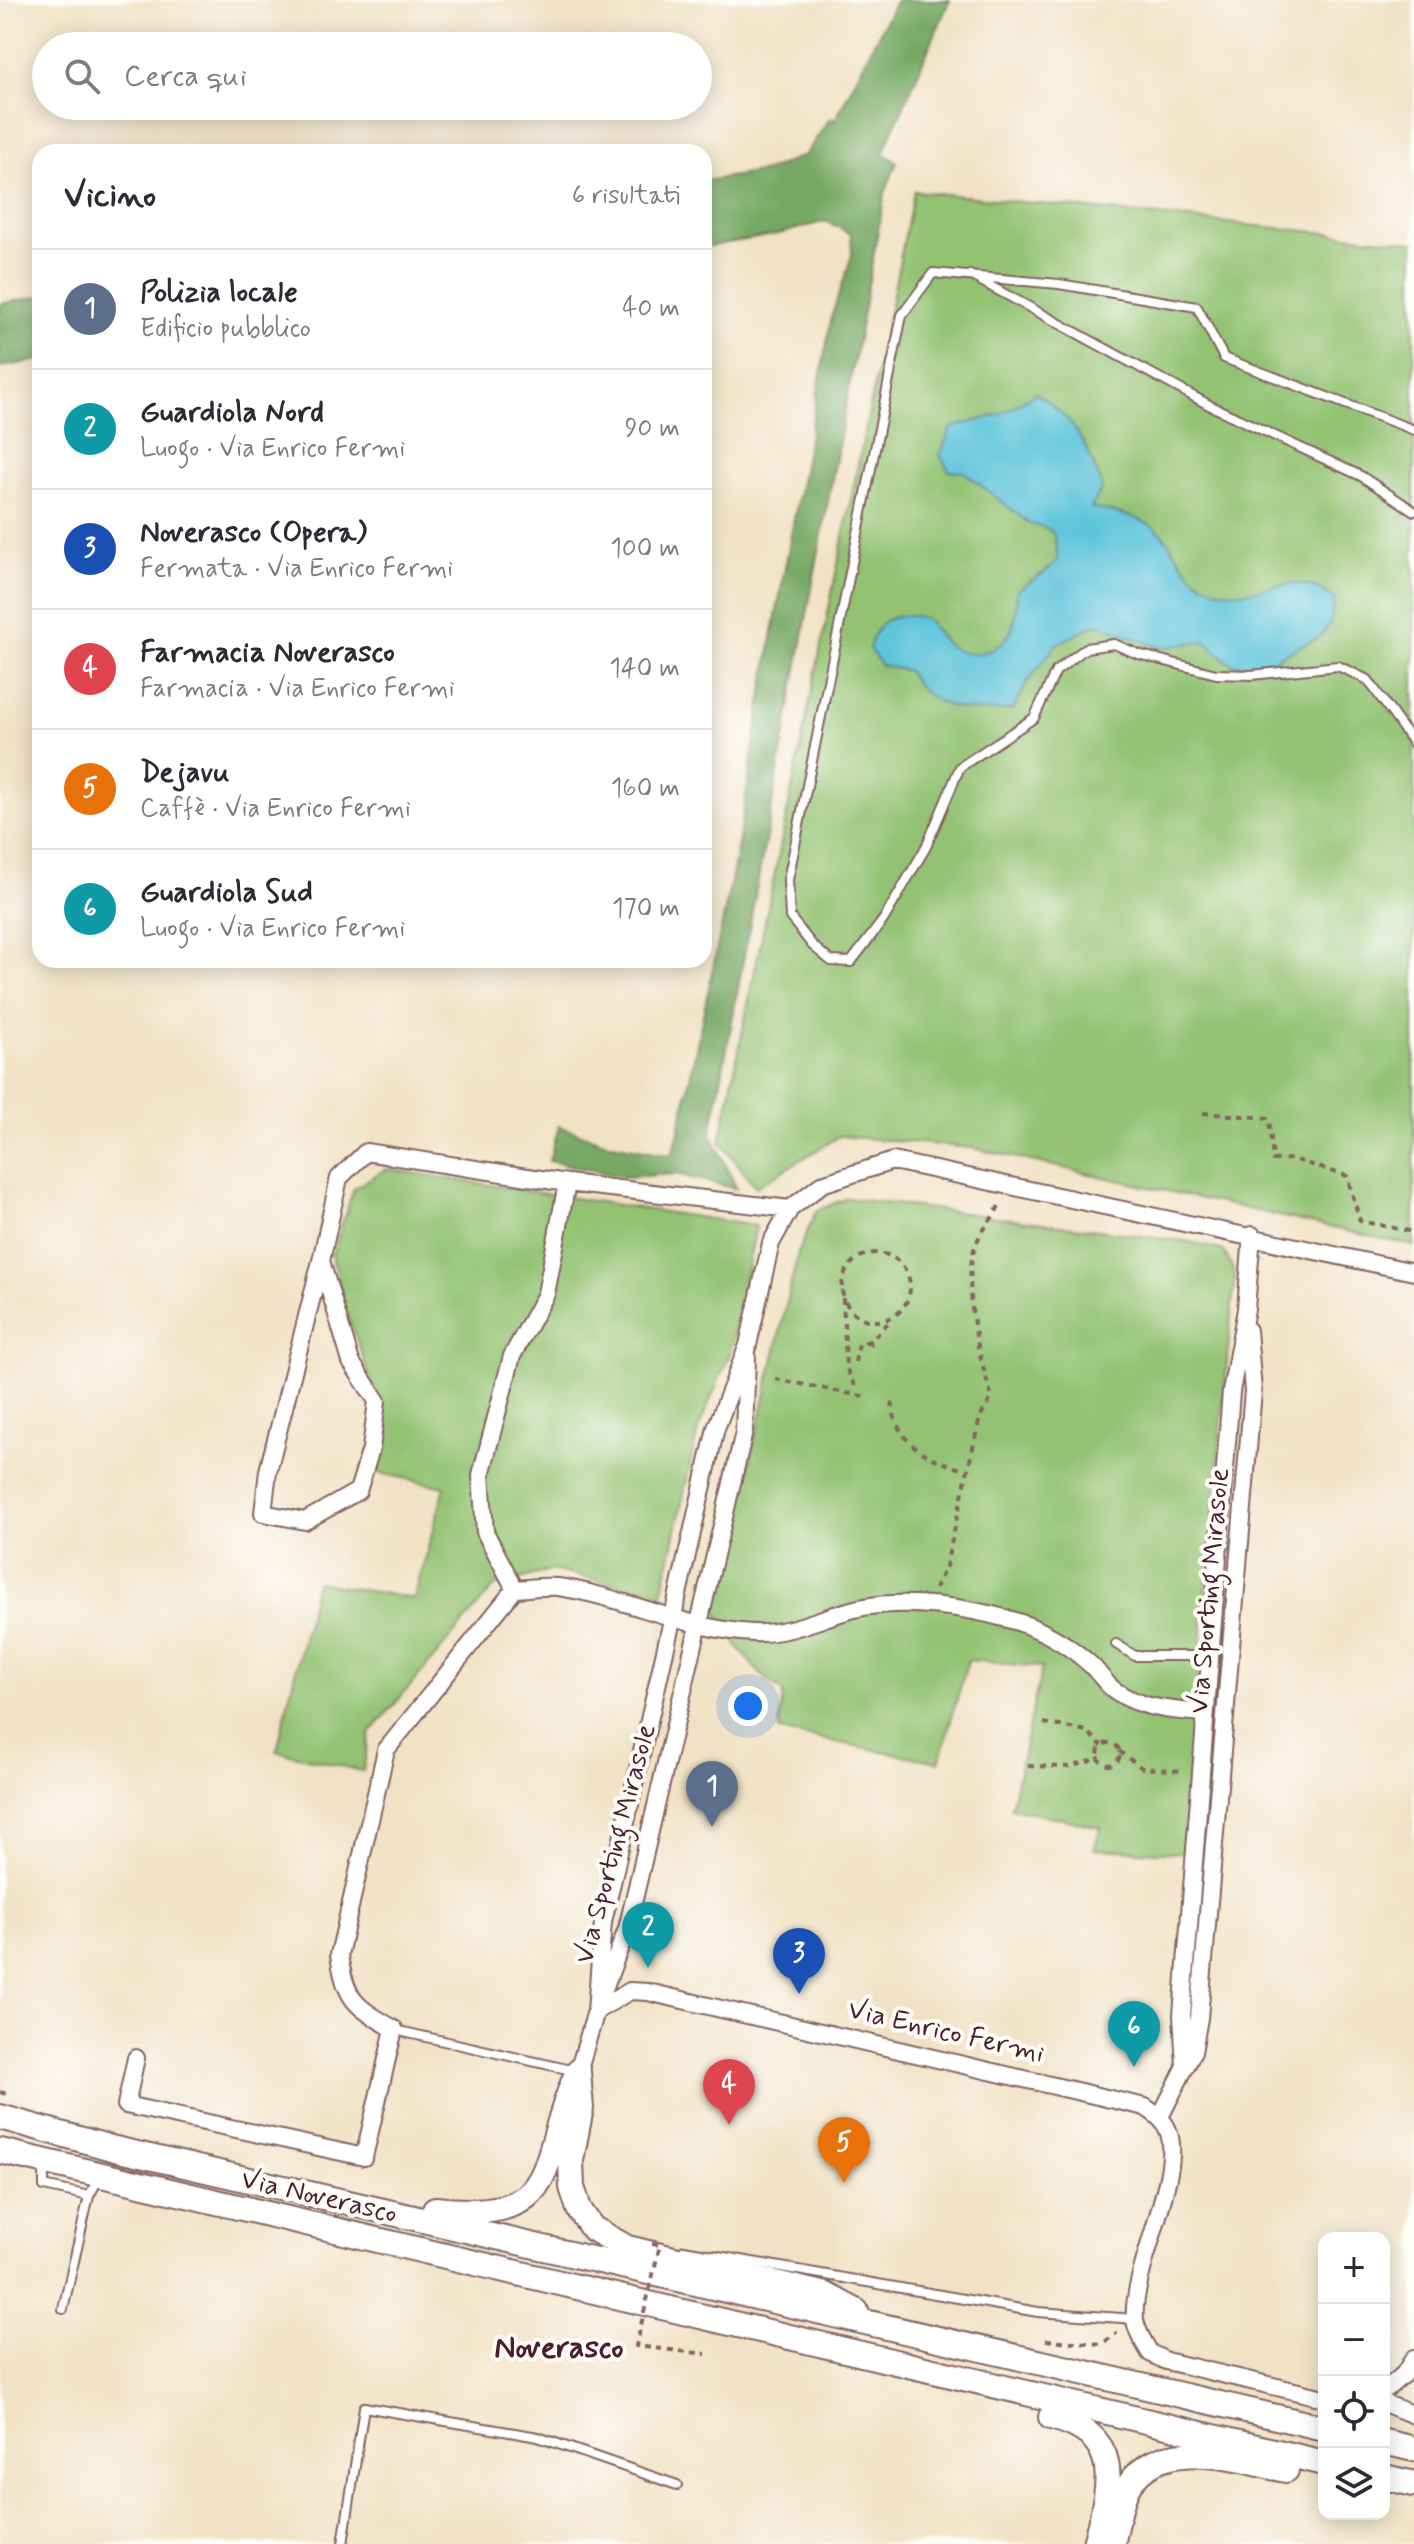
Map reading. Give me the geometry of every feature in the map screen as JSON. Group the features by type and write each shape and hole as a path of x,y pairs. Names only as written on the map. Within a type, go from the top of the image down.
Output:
{"main road":[{"path":"335,2199 469,2213 511,2207 528,2197 541,2183 551,2157 563,2103 578,2072"},
{"path":"578,2072 581,2108 571,2160 572,2187 579,2209 592,2228 627,2248 826,2295 881,2325"},
{"path":"0,2117 96,2143 1318,2427"},
{"name":"Via Noverasco","path":"0,2151 44,2162 95,2186 625,2300"},
{"path":"625,2300 1318,2462"},
{"path":"625,2300 706,2335 1080,2425 1104,2453 1110,2473 1095,2544"},
{"path":"1390,2443 1414,2449"},
{"path":"1112,2544 1129,2486 1142,2471 1163,2460 1187,2454 1212,2455 1318,2476"},
{"path":"1390,2478 1414,2484"},
{"path":"1390,2489 1414,2493"}],"street":[{"path":"321,1261 351,1362 377,1401 371,1449 358,1491 305,1521 263,1513 268,1471 339,1178 366,1152 567,1183 790,1209"},
{"name":"Via Sporting Mirasole","path":"596,2011 603,1922 716,1428 748,1345 771,1243 790,1209 822,1184 856,1170 893,1161 1252,1235 1414,1272"},
{"path":"136,2058 126,2105 364,2157 394,2029 365,2012 344,1988 339,1955 386,1750 515,1589 485,1532 481,1475 512,1356 546,1294 567,1183"},
{"name":"Via Sporting Mirasole","path":"1185,2066 1182,2015 1209,1656 1231,1392 1246,1309 1252,1235"},
{"name":"Via Sporting Mirasole","path":"1160,2117 1193,2052 1199,2018 1253,1391 1246,1309"},
{"name":"Via Sporting Mirasole","path":"596,2011 627,1929 744,1432 748,1345"},
{"name":"Via Sporting Mirasole","path":"515,1589 557,1587 700,1624 752,1633 793,1630 862,1607 895,1603 1008,1619 1048,1633 1074,1649 1114,1691 1128,1699 1164,1709 1205,1713"},
{"name":"Via Enrico Fermi","path":"596,2011 630,1991 648,1992 1125,2100 1160,2117"},
{"path":"578,2072 596,2011"},
{"path":"1160,2117 1171,2141 1170,2156 1135,2319 1150,2353 1166,2361 1318,2397"},
{"path":"1390,2386 1404,2374 1414,2358"},
{"path":"1390,2405 1414,2415"}],"lane":[{"path":"1414,430 1224,358 1197,307 1059,284 966,273 933,273 902,315 788,880 790,917 813,946 831,961 851,962 884,919 926,847 960,767 1034,718 1056,671 1086,648 1114,644 1138,654 1216,674 1251,675 1338,666 1368,680 1414,744"},
{"path":"966,273 1211,406 1361,476 1414,511"},
{"path":"1116,1644 1135,1656 1209,1656"},
{"path":"394,2029 578,2072"},
{"path":"63,2309 95,2186"},
{"path":"652,2244 1038,2312 1135,2319"},
{"path":"343,2544 364,2407 538,2437 677,2485"}],"path":[{"path":"1203,1113 1269,1118 1273,1160 1293,1159 1347,1176 1360,1221 1414,1232"},
{"path":"928,1607 946,1566 980,1417 992,1397 980,1361 970,1274 976,1243 997,1212 1007,1183"},
{"path":"855,1362 859,1344 871,1343 905,1304 909,1278 893,1257 880,1253 855,1260 846,1270 843,1296 846,1368 854,1384 858,1384"},
{"path":"843,1296 849,1308 871,1321 896,1314"},
{"path":"775,1379 867,1397"},
{"path":"892,1402 896,1421 916,1452 969,1472"},
{"path":"1044,1723 1087,1731 1102,1746"},
{"path":"1102,1746 1111,1744 1142,1768 1201,1772"},
{"path":"1098,1759 1102,1746"},
{"path":"1028,1766 1070,1767 1098,1759 1111,1765 1119,1759 1119,1751"},
{"path":"652,2244 660,2245 636,2346 706,2354"},
{"path":"1033,2339 1102,2344 1135,2319"}],"green space":[{"path":"896,0 950,0 883,153 897,162 885,193 711,1134 737,1189 676,1174 624,1177 549,1161 559,1126 607,1143 671,1155 678,1136 736,857 771,643 832,315 852,255 851,234 826,221 775,235 712,246 712,180 766,171 805,155 830,118 835,120"},
{"path":"914,191 1414,242 1414,1246 973,1148 840,1136 756,1187 720,1142"},
{"path":"32,298 32,361 0,367 0,304"},
{"path":"386,1169 756,1226 730,1354 698,1429 662,1594 550,1570 494,1587 370,1733 363,1771 277,1751 316,1582 414,1599 445,1487 370,1471 383,1414 346,1310 332,1255 354,1188"},
{"path":"847,1198 1191,1242 1224,1251 1235,1274 1182,1853 1094,1849 1101,1827 1011,1808 1042,1667 968,1660 939,1762 779,1731 783,1692 753,1666 716,1610 798,1253 816,1211"}],"water":[{"path":"1036,393 1060,412 1085,446 1102,488 1091,508 1128,516 1155,527 1191,573 1216,589 1232,592 1304,584 1319,589 1335,599 1330,623 1320,637 1259,666 1231,664 1204,641 1161,648 1097,624 1057,644 1026,684 1014,709 999,711 968,710 940,702 928,695 908,671 881,665 869,648 871,641 881,624 899,616 917,616 926,620 947,644 959,651 977,653 994,648 1002,643 1012,628 1017,591 1044,573 1058,559 1054,535 1049,529 1030,524 964,472 949,471 940,455 951,428 1001,414"}],"place":[{"name":"Polizia locale","path":"712,1827"},
{"name":"Guardiola Nord","path":"648,1968"},
{"name":"Noverasco (Opera)","path":"799,1994"},
{"name":"Guardiola Sud","path":"1134,2067"},
{"name":"Farmacia Noverasco","path":"729,2125"},
{"name":"Dejavu","path":"844,2183"}],"district":[{"name":"Noverasco","path":"559,2348"}]}
